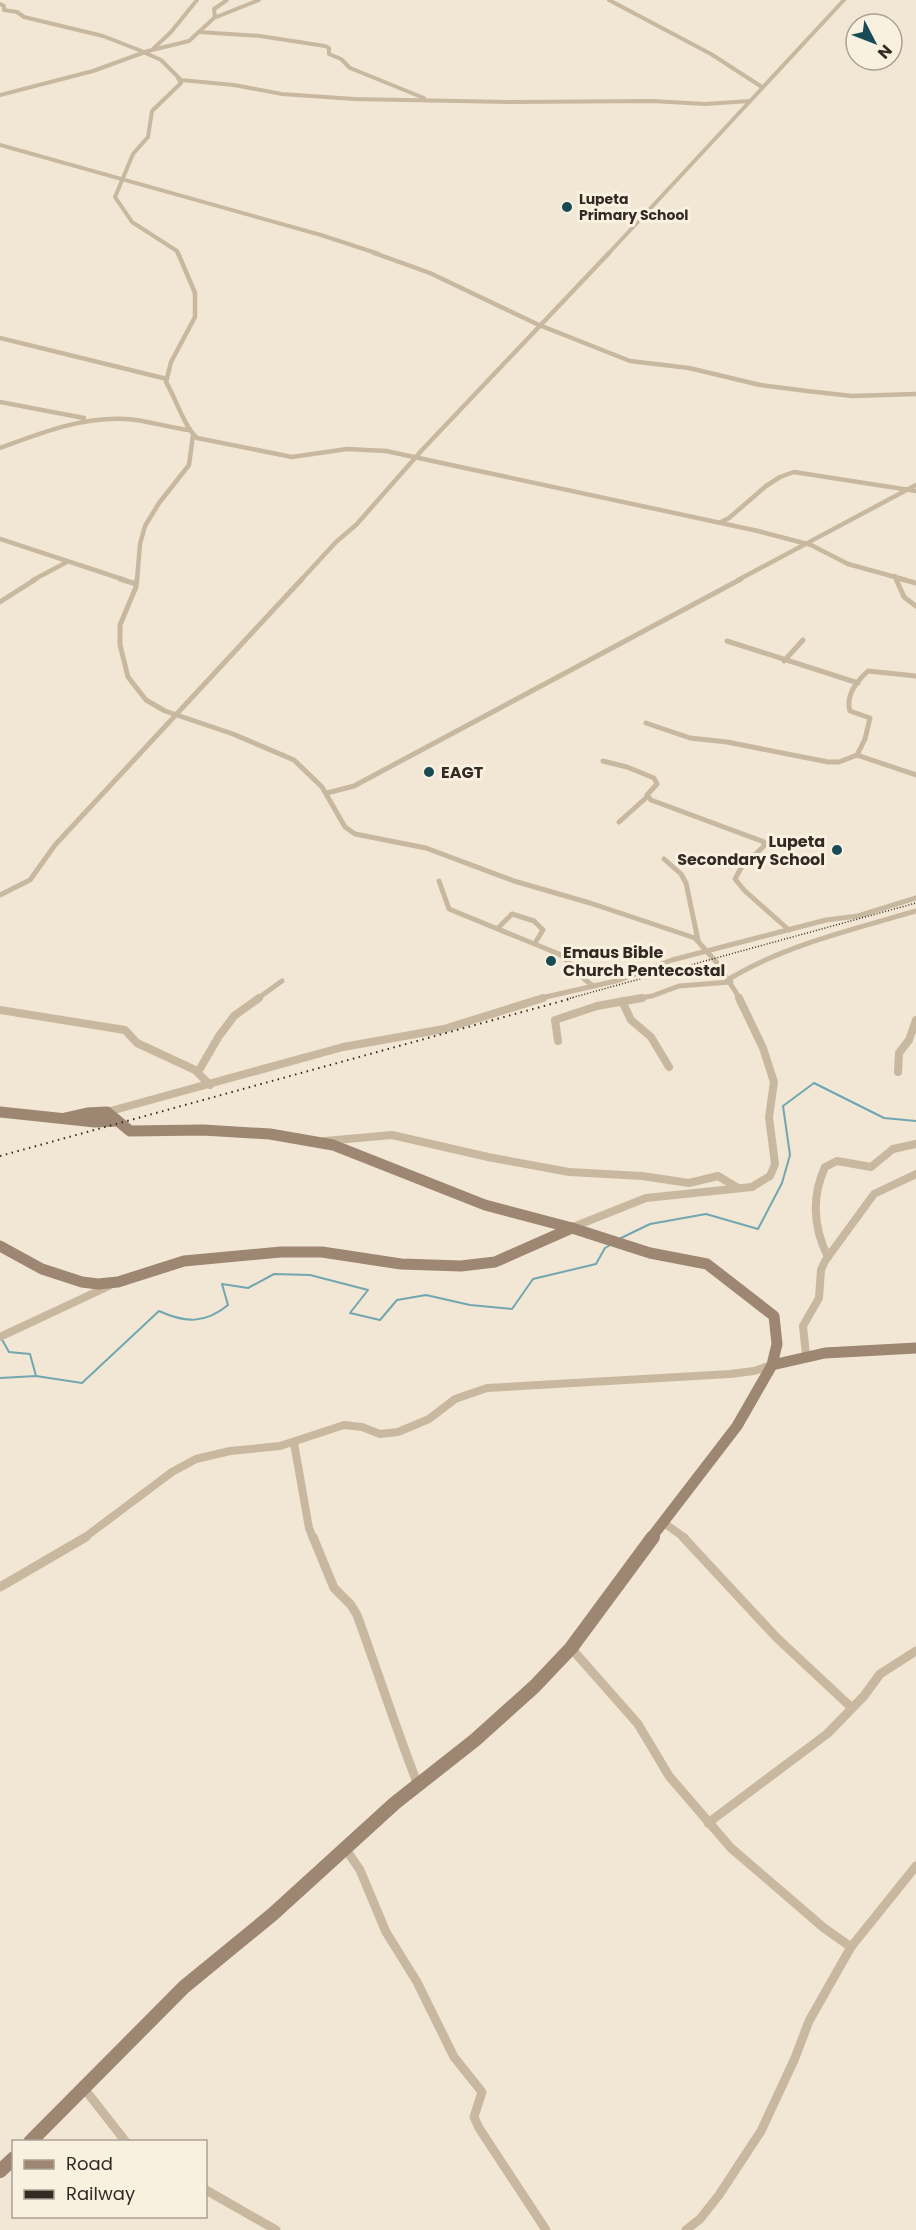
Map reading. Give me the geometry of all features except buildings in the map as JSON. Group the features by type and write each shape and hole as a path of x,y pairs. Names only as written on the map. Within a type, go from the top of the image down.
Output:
{"street":[{"path":"153,49 171,32 196,0"},
{"path":"215,18 214,9 227,0"},
{"path":"0,95 93,71 153,49 189,41 215,18 258,0"},
{"path":"609,0 711,54 762,87"},
{"path":"0,895 30,880 49,851 843,0"},
{"path":"0,4 4,7 3,9 16,12 24,17 103,36 144,52 163,61 181,83 151,112 148,137 135,151 124,178 117,188 115,200 134,224 177,251 195,293 195,317 171,362 167,379 167,387 179,405 190,433 189,465 144,526 135,591 120,625 120,645 124,667 133,686 146,700 165,711 288,756 306,770 327,793 348,831 432,850 514,881 590,903 698,940 730,980 754,1025 770,1064 774,1084 768,1118 775,1152 774,1169 766,1180 752,1187 646,1198 495,1262 401,1264 322,1252 281,1252 177,1263 118,1282 0,1337"},
{"path":"199,32 260,36 325,46 329,48 329,54 341,59 350,68 429,99"},
{"path":"178,78 302,96 395,100 652,101 705,104 750,101"},
{"path":"2,146 124,178 321,235 394,259 430,273 539,326 630,361 700,369 760,385 852,396 916,394"},
{"path":"0,338 167,379"},
{"path":"0,402 66,416 131,419 190,433 202,441 241,446 292,457 354,448 386,451 721,522 806,544 845,562 916,583"},
{"path":"0,448 61,426 95,418"},
{"path":"721,522 728,520 741,507 789,473 806,472 861,484 916,490"},
{"path":"327,793 354,786 916,485"},
{"path":"0,539 136,584"},
{"path":"0,602 43,574 67,562"},
{"path":"895,576 904,597 916,606"},
{"path":"784,661 803,640"},
{"path":"728,641 784,661 858,683"},
{"path":"857,755 870,721 867,716 852,713 848,708 849,696 858,683 868,671 916,676"},
{"path":"646,723 690,738 727,742 828,762 839,762 857,755 916,776"},
{"path":"603,761 654,778 657,784 647,797 619,822"},
{"path":"647,797 764,842 764,846 741,868 735,879 745,891 789,930"},
{"path":"664,859 681,874 686,883 698,940"},
{"path":"439,881 449,909 565,957 570,961 576,974 592,985"},
{"path":"65,1118 87,1113 107,1112 343,1047 444,1029 491,1016 521,1003 616,981 672,960 826,920 858,916 916,898"},
{"path":"558,1041 556,1019 597,1006 652,996 668,989 695,983 730,980 755,963 782,955 802,945 916,911"},
{"path":"498,928 512,914 534,921 542,926 543,930 535,943"},
{"path":"198,1072 219,1036 234,1016 282,981"},
{"path":"622,1001 631,1020 651,1037 669,1067"},
{"path":"0,1010 125,1030 136,1043 198,1072 210,1085"},
{"path":"898,1072 899,1053 909,1040 916,1020"},
{"path":"0,1112 95,1122 117,1121"},
{"path":"32,2140 184,1988 273,1914 418,1785 507,1712 571,1648 714,1459 772,1365 777,1344 776,1321 769,1310 707,1264 650,1253 577,1229 485,1205 321,1141 285,1135 203,1130 133,1131 125,1129 107,1112"},
{"path":"321,1141 392,1135 545,1168 642,1176 689,1183 718,1176 741,1189"},
{"path":"828,1257 817,1233 814,1209 820,1178 825,1167 837,1161 871,1167 893,1149 916,1144"},
{"path":"806,1355 803,1326 819,1298 820,1270 874,1194 916,1174"},
{"path":"0,1246 42,1269 70,1279 98,1284 118,1282"},
{"path":"0,1587 83,1539 184,1465 209,1455 294,1443 344,1425 363,1427 380,1434 398,1432 429,1419 455,1399 487,1388 730,1374 754,1371 806,1355 916,1348"},
{"path":"294,1443 309,1528 334,1588 351,1605 357,1615 394,1727 418,1785"},
{"path":"664,1523 679,1532 777,1638 852,1708"},
{"path":"571,1648 638,1724 669,1776 708,1823 739,1855 824,1928 851,1947"},
{"path":"708,1823 827,1734 880,1674 916,1652"},
{"path":"345,1848 360,1870 386,1932 417,1982 454,2057 482,2092 474,2117 479,2128 546,2230"},
{"path":"686,2230 700,2219 761,2131 795,2058 808,2020 851,1947 916,1866"},
{"path":"83,2087 124,2140"},
{"path":"0,2171 12,2160"},
{"path":"207,2190 276,2230"}],"waterway":[{"path":"619,1239 650,1224 706,1214 758,1229 782,1183 790,1155 783,1106 814,1083 884,1118 916,1121"},
{"path":"36,1376 82,1383 159,1311 178,1318 195,1320 211,1316 228,1305 222,1284 248,1288 274,1274 310,1275 368,1290 350,1313 380,1320 397,1300 426,1295 470,1305 512,1309 533,1279 596,1264 605,1248 612,1244"},
{"path":"1,1338 9,1352 30,1354 36,1376"},
{"path":"0,1378 36,1376"}],"railway":[{"path":"567,999 916,903"},
{"path":"0,1156 573,998"}],"place":[{"name":"Lupeta Primary School","path":"567,207"},
{"name":"EAGT","path":"429,772"},
{"name":"Lupeta Secondary School","path":"837,850"},
{"name":"Emaus Bible Church Pentecostal","path":"551,961"}]}
